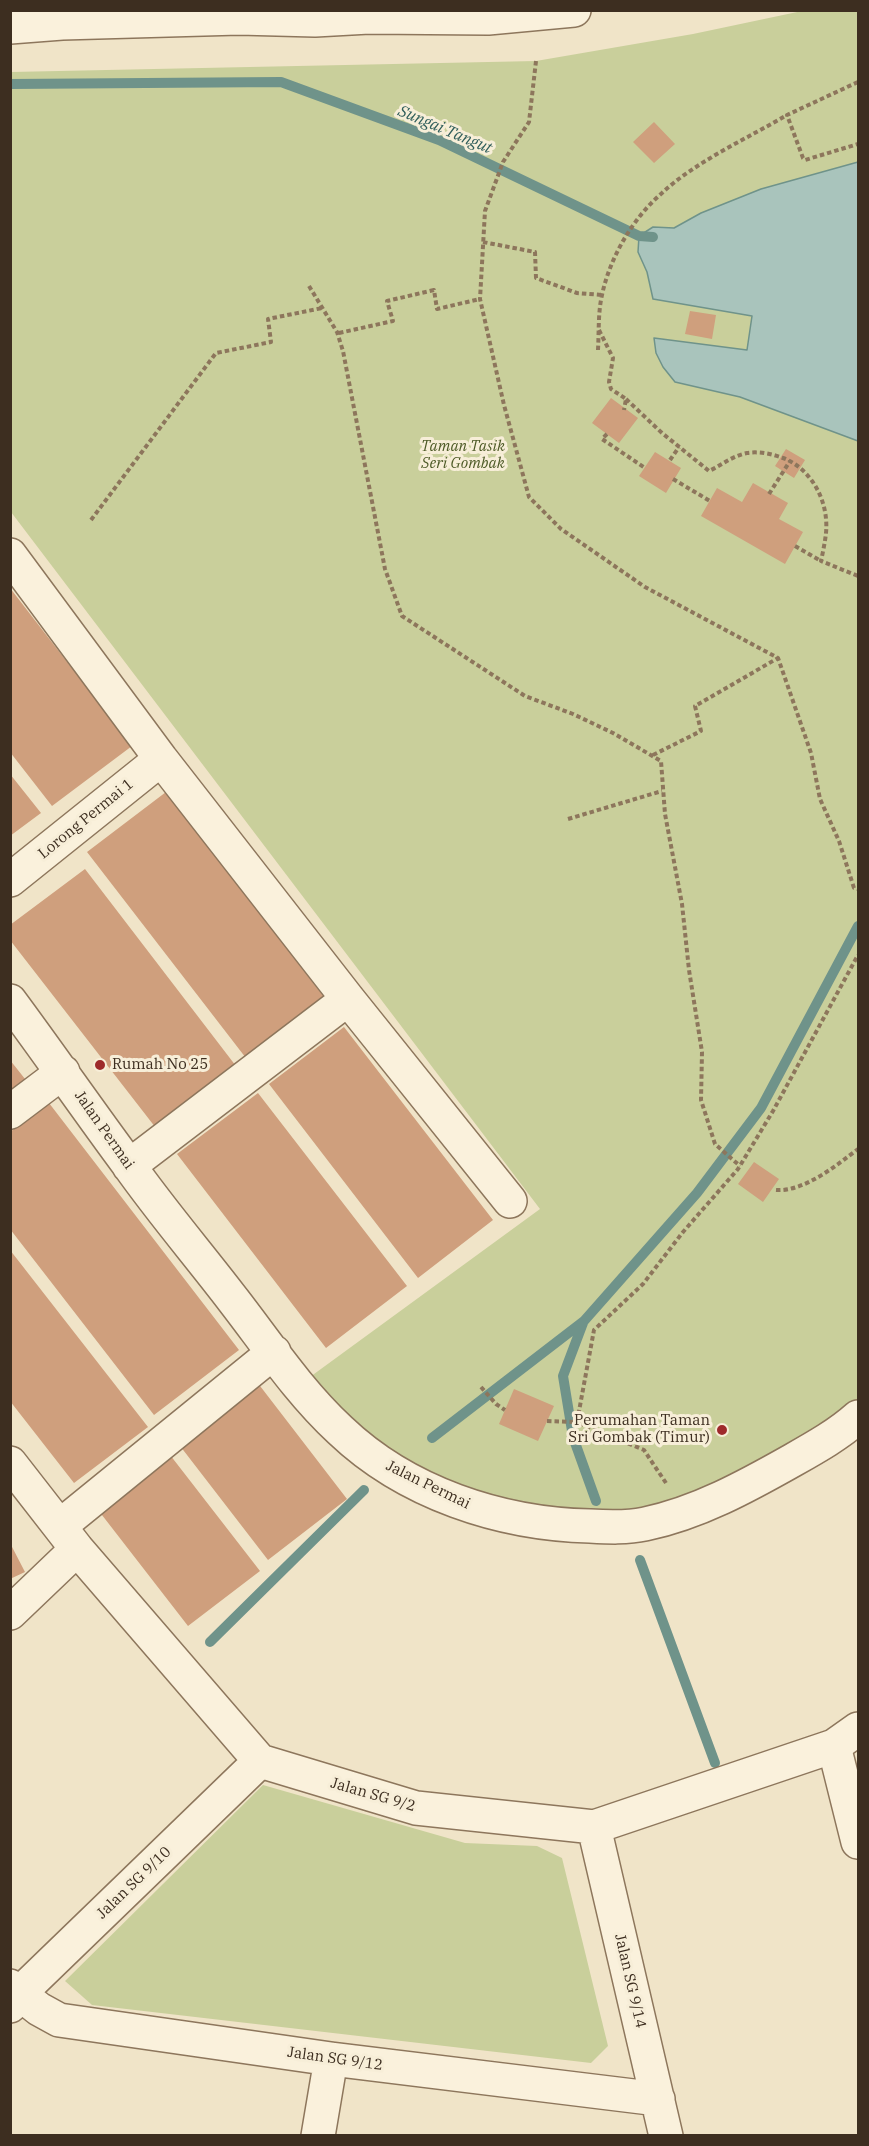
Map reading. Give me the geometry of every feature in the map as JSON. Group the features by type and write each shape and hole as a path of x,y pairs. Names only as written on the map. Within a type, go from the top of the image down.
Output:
{"street":[{"path":"10,27 62,22 239,18 315,20 369,17 489,18 574,10"},
{"path":"10,555 161,759 348,999 510,1201"},
{"name":"Lorong Permai 1","path":"10,879 161,759"},
{"path":"129,1166 348,999"},
{"name":"Jalan Permai","path":"10,1001 129,1166 298,1386 341,1431 385,1465 445,1497 488,1513 563,1526 619,1527 645,1524 694,1509 758,1480 854,1430"},
{"path":"10,1112 63,1072"},
{"path":"10,1613 68,1537 274,1352"},
{"path":"10,1463 68,1537 260,1761"},
{"path":"846,1737 858,1842"},
{"name":"Jalan SG 9/2","path":"260,1761 417,1808 594,1827 846,1737"},
{"name":"Jalan SG 9/10","path":"13,1996 260,1761"},
{"name":"Jalan SG 9/14","path":"594,1827 666,2136"},
{"name":"Jalan SG 9/12","path":"13,1996 59,2020 332,2059 658,2099"},
{"path":"318,2136 332,2059"}],"path":[{"path":"536,61 529,122 503,162 485,211 480,299 504,405 529,497 561,529 645,587 778,658 811,753 820,799 839,841 854,888 858,889"},
{"path":"598,350 602,295 614,261 634,224 662,192 707,160 787,115 858,82"},
{"path":"787,115 803,158 806,160 858,144"},
{"path":"483,242 535,252 536,278 577,294 602,295"},
{"path":"309,285 337,332 343,351 385,569 402,616 525,696 573,714 661,761 662,791 682,904 689,970 702,1052 701,1100 715,1144 735,1161 744,1174"},
{"path":"339,333 393,321 387,301 434,290 436,309 480,299"},
{"path":"91,520 216,353 271,342 268,319 322,308"},
{"path":"599,330 613,358 609,382 611,389 626,399 645,418 709,471 729,459 748,453 770,453 790,461 807,474 819,492 825,512 826,532 821,561"},
{"path":"624,410 626,399"},
{"path":"607,434 603,439 645,468"},
{"path":"670,460 679,447"},
{"path":"769,494 790,461"},
{"path":"674,479 710,501"},
{"path":"795,546 821,561 858,576"},
{"path":"653,755 701,731 695,706 778,658"},
{"path":"568,819 662,791"},
{"path":"577,1422 594,1330 643,1284 683,1232 739,1167 773,1111 858,955"},
{"path":"776,1191 788,1191 804,1185 858,1149"},
{"path":"481,1387 496,1404 505,1410"},
{"path":"547,1421 577,1422 644,1450 668,1486"}],"green space":[{"name":"Taman Tasik Seri Gombak","path":"802,11 858,11 858,1409 637,1524 462,1503 299,1385 540,1209 11,512 11,72 536,61 693,34"},
{"path":"263,1785 465,1843 537,1846 562,1858 608,2046 591,2063 92,2005 65,1981"}],"water":[{"path":"858,162 858,441 740,397 675,382 663,367 656,353 654,338 747,350 752,316 653,299 647,272 638,252 639,236 653,227 674,228 701,213 761,189"}],"building":[{"path":"654,122 675,144 654,163 633,142"},
{"path":"690,311 716,315 712,339 685,334"},
{"path":"611,398 638,418 619,443 592,423"},
{"path":"786,449 805,460 794,478 775,466"},
{"path":"655,452 681,468 666,493 639,476"},
{"path":"753,483 788,503 779,519 803,532 785,564 701,516 717,488 742,502"},
{"path":"10,588 132,746 52,806 10,752"},
{"path":"10,774 41,813 10,836"},
{"path":"166,792 328,1002 249,1062 87,852"},
{"path":"85,869 239,1070 159,1132 10,940 10,925"},
{"path":"344,1027 493,1220 418,1278 269,1084"},
{"path":"10,1060 29,1084 10,1097"},
{"path":"258,1093 407,1286 326,1348 177,1154"},
{"path":"49,1103 239,1350 154,1415 10,1229 10,1132"},
{"path":"754,1162 779,1179 763,1202 738,1184"},
{"path":"10,1250 148,1427 74,1483 10,1401"},
{"path":"257,1382 347,1499 268,1560 177,1442"},
{"path":"514,1389 554,1406 538,1441 499,1424"},
{"path":"167,1451 260,1571 188,1626 95,1506"},
{"path":"10,1543 25,1572 10,1579"}],"waterway":[{"name":"Sungai Tangut","path":"10,84 281,82 439,140 639,236 653,237"},
{"path":"432,1438 584,1321 697,1193 761,1108 858,926"},
{"path":"583,1323 563,1376 573,1437 596,1501"},
{"path":"210,1642 364,1490"},
{"path":"640,1560 715,1763"}],"place":[{"name":"Rumah No 25","path":"100,1065"},
{"name":"Perumahan Taman Sri Gombak (Timur)","path":"722,1430"}]}
